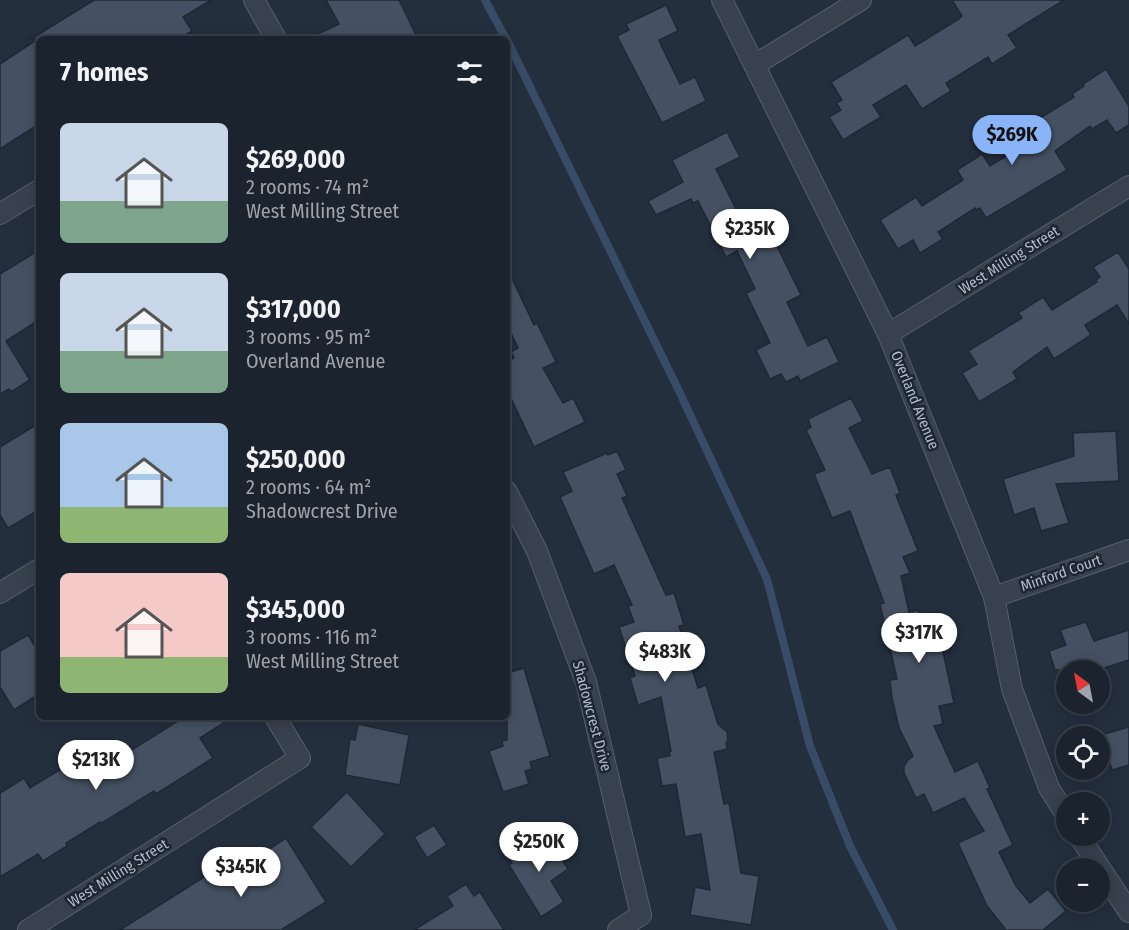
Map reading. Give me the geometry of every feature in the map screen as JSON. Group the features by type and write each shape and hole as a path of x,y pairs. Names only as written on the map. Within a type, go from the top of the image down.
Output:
{"street":[{"path":"254,0 274,36"},
{"name":"Overland Avenue","path":"722,0 756,64 888,334 994,597 1012,689 1049,788 1056,799"},
{"path":"756,64 861,0"},
{"name":"West Milling Street","path":"888,334 1129,186"},
{"path":"0,214 36,192"},
{"name":"Shadowcrest Drive","path":"510,498 537,551 586,682 641,915 618,930"},
{"name":"Minford Court","path":"994,597 1129,550"},
{"path":"0,593 36,571"},
{"name":"West Milling Street","path":"28,930 300,758 277,720"},
{"path":"1086,846 1129,912"}],"building":[{"path":"94,0 211,0 183,17 192,31 184,36 36,36 36,39 31,39"},
{"path":"326,0 399,0 417,36 313,36 339,24"},
{"path":"952,0 1064,0 1008,35 1017,48 992,64 988,57 946,83 951,91 922,109 906,85 873,105 881,117 843,140 829,117 841,110 836,103 842,100 831,82 908,35 915,46 959,19 962,16"},
{"path":"666,5 678,31 659,40 680,84 695,77 706,101 662,123 617,36 629,30 626,24"},
{"path":"36,40 36,126 0,149 0,64"},
{"path":"1106,69 1129,106 1129,125 1116,133 1107,120 1092,129 1090,126 1055,151 1067,170 986,218 980,208 976,210 975,208 938,232 943,239 920,253 913,240 898,249 880,220 916,197 922,206 963,180 957,170 982,154 990,166 1024,145 1016,133 1074,97 1072,94 1084,86 1083,84"},
{"path":"727,132 740,157 716,169 740,217 744,215 747,222 767,212 779,237 774,240 801,295 787,302 808,346 827,337 839,362 800,381 798,376 786,382 781,374 770,379 756,350 770,343 746,293 755,289 737,251 726,257 698,201 693,203 691,199 656,215 648,201 683,182 672,160"},
{"path":"36,252 36,322 6,341 30,380 11,392 9,389 0,394 0,274"},
{"path":"1118,252 1129,269 1129,324 1117,305 1085,325 1091,335 1054,359 1047,347 1013,372 1017,379 979,402 962,373 977,364 968,351 1022,318 1018,313 1043,297 1052,310 1097,282 1096,280 1100,277 1093,267"},
{"path":"510,274 534,325 537,323 556,362 543,368 563,403 573,398 585,422 534,447 510,396 510,360 514,358 511,352 518,348 510,331"},
{"path":"851,398 863,421 849,428 872,474 890,467 900,493 896,495 918,551 903,557 910,573 901,576 909,612 918,610 919,617 940,612 946,641 941,642 954,703 939,706 943,724 934,726 955,772 978,761 990,788 987,789 1013,845 999,852 1016,886 1030,903 1048,889 1056,899 1056,912 1065,912 1043,930 1006,930 987,906 958,843 984,831 964,798 933,813 924,794 916,798 904,773 904,766 913,756 899,728 892,698 890,680 897,679 880,604 884,603 850,511 832,518 814,474 825,470 806,430 811,427 808,419"},
{"path":"36,425 36,512 8,528 0,515 0,447"},
{"path":"1116,431 1119,481 1056,484 1069,523 1041,531 1034,508 1014,515 1003,479 1074,456 1073,433"},
{"path":"617,451 626,470 617,474 627,496 622,498 666,595 674,593 684,625 679,626 698,688 706,685 718,724 727,732 727,749 714,752 724,804 729,803 741,873 759,876 751,925 690,915 695,887 710,890 701,834 685,837 676,784 662,786 657,758 670,756 671,751 661,697 638,705 630,678 635,676 619,627 634,622 628,606 632,605 614,565 594,574 560,497 572,491 563,472"},
{"path":"1086,622 1094,641 1129,630 1129,660 1110,666 1110,660 1056,660 1055,670 1049,651 1066,645 1060,630"},
{"path":"28,635 36,648 36,696 14,710 0,687 0,651"},
{"path":"524,668 550,756 530,762 532,769 525,771 529,784 503,792 489,751 503,746 502,741 507,740 507,720 510,720 510,672"},
{"path":"179,720 228,720 200,738 213,758 156,794 154,791 102,823 100,822 66,843 67,846 43,861 38,854 0,877 0,793 24,778 30,788 97,747 102,756 105,754 111,763"},
{"path":"358,724 409,735 400,785 345,775 350,739 355,740"},
{"path":"1129,727 1129,765 1112,770 1110,733"},
{"path":"347,792 385,834 351,867 311,827"},
{"path":"434,825 447,845 427,858 414,837"},
{"path":"535,837 540,844 549,839 568,869 551,881 564,902 541,917 509,865 512,863 507,855"},
{"path":"286,838 326,902 281,930 120,930 212,872 215,876 227,869 232,876 264,856 263,853"},
{"path":"466,884 474,896 480,892 504,930 414,930 453,906 447,896"}],"waterway":[{"path":"485,0 504,36"},
{"path":"510,46 679,391 767,579 810,746 850,846 893,930"}]}
